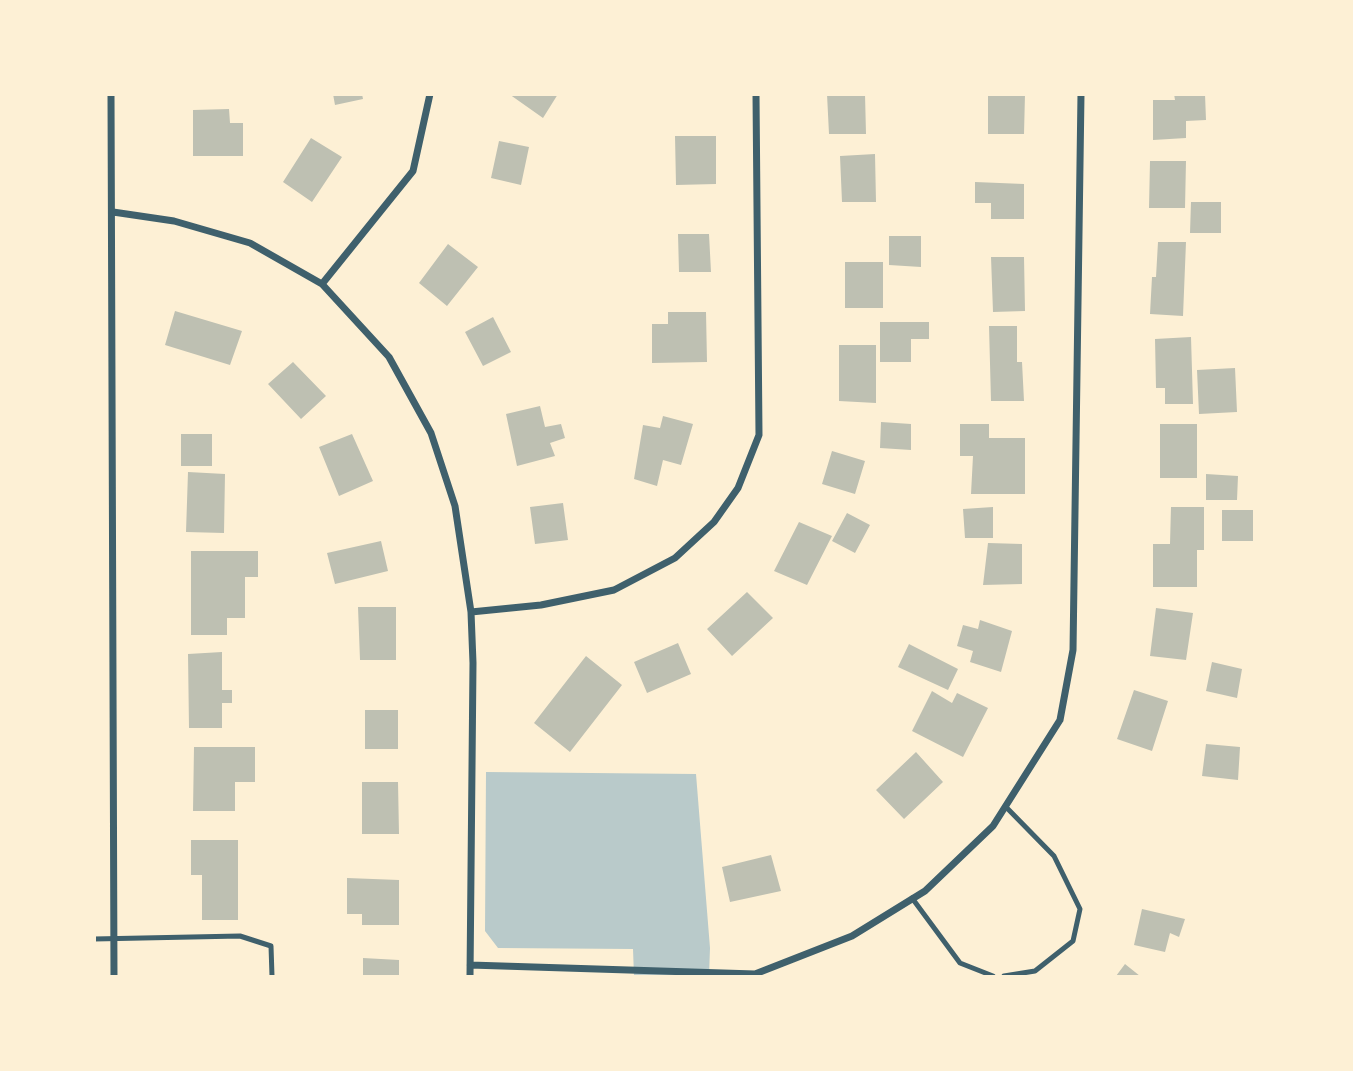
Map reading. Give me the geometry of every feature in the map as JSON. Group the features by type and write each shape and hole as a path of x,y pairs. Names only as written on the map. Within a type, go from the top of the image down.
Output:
{"street":[{"path":"111,94 114,976"},
{"path":"322,284 413,171 430,94"},
{"path":"471,612 541,605 614,590 675,558 714,522 738,488 759,435 756,94"},
{"path":"470,965 755,975 852,936 925,891 993,826 1060,720 1073,650 1081,94"},
{"path":"113,212 174,221 250,243 322,284 389,357 431,433 455,506 471,612 474,663 470,976"}],"lane":[{"path":"1004,976 1035,971 1073,941 1080,909 1054,856 1005,806"},
{"path":"912,898 960,963 993,976"},
{"path":"94,939 240,936 271,946 272,976"}],"shaded area":[{"path":"486,772 696,774 710,948 709,976 634,976 633,949 498,948 485,931"}],"building":[{"path":"333,94 362,94 363,99 335,105"},
{"path":"509,94 558,94 543,118"},
{"path":"827,94 865,94 866,134 829,134"},
{"path":"988,94 1025,94 1024,134 988,134"},
{"path":"1174,94 1205,94 1206,120 1186,121 1186,138 1153,140 1153,100 1175,100"},
{"path":"229,109 230,123 243,123 243,156 193,156 193,110"},
{"path":"675,136 716,136 716,184 676,185"},
{"path":"311,138 342,157 312,202 283,182"},
{"path":"499,141 529,147 521,185 491,178"},
{"path":"875,154 876,202 842,202 840,156"},
{"path":"1150,161 1186,161 1185,208 1149,208"},
{"path":"975,182 1024,184 1024,219 991,219 991,203 975,203"},
{"path":"1191,202 1221,202 1221,233 1190,233"},
{"path":"678,234 709,234 711,272 679,272"},
{"path":"889,236 921,236 921,267 889,265"},
{"path":"1158,242 1186,242 1183,316 1150,314"},
{"path":"448,244 478,267 447,306 419,283"},
{"path":"991,257 1024,257 1025,311 993,312"},
{"path":"845,262 883,262 883,308 845,308"},
{"path":"175,311 242,331 230,365 165,345"},
{"path":"668,312 706,312 707,362 652,363 652,324 668,324"},
{"path":"493,317 511,352 483,366 465,332"},
{"path":"880,322 929,322 929,339 911,339 911,362 880,362"},
{"path":"989,326 1017,326 1017,362 1022,362 1024,401 991,401"},
{"path":"1191,337 1193,404 1165,404 1165,388 1156,388 1155,339"},
{"path":"839,345 876,345 876,403 839,401"},
{"path":"293,362 326,396 301,419 268,384"},
{"path":"1235,368 1237,412 1199,414 1197,370"},
{"path":"540,406 545,427 561,424 565,438 550,443 555,456 517,466 506,414"},
{"path":"663,416 693,424 681,465 663,460 657,486 634,479 643,425 660,428"},
{"path":"881,422 911,424 911,450 880,448"},
{"path":"960,424 989,424 989,438 1025,438 1025,494 971,494 973,456 960,456"},
{"path":"1160,424 1197,424 1197,478 1160,478"},
{"path":"181,434 212,434 212,466 181,466"},
{"path":"352,434 373,481 339,496 319,447"},
{"path":"832,451 865,461 855,494 822,484"},
{"path":"188,472 225,474 224,533 186,532"},
{"path":"1206,474 1238,476 1237,500 1206,500"},
{"path":"563,503 568,540 535,544 530,507"},
{"path":"993,507 993,538 965,538 963,509"},
{"path":"1171,507 1204,507 1204,550 1197,550 1197,587 1153,587 1153,544 1170,544"},
{"path":"1222,510 1253,510 1253,541 1222,541"},
{"path":"847,513 870,525 855,553 832,541"},
{"path":"799,522 832,536 807,585 774,571"},
{"path":"381,541 388,571 335,584 327,553"},
{"path":"988,543 1022,544 1022,584 983,585"},
{"path":"191,551 258,551 258,577 245,577 245,618 227,618 227,635 191,635"},
{"path":"747,592 773,618 732,656 707,629"},
{"path":"358,607 396,607 396,660 360,660"},
{"path":"1156,608 1193,613 1186,660 1150,656"},
{"path":"980,620 1012,631 1001,672 970,662 973,651 957,646 963,625 978,629"},
{"path":"678,643 691,674 647,693 634,662"},
{"path":"909,644 958,669 948,690 898,667"},
{"path":"222,652 222,690 232,690 232,703 222,703 222,728 189,728 188,654"},
{"path":"586,656 622,685 570,752 534,723"},
{"path":"1212,662 1242,669 1237,698 1206,691"},
{"path":"1134,690 1168,701 1152,751 1117,739"},
{"path":"932,691 952,703 957,693 988,708 963,757 912,731"},
{"path":"365,710 398,710 398,749 365,749"},
{"path":"1206,744 1240,747 1238,780 1202,776"},
{"path":"194,747 255,747 255,782 235,782 235,811 193,811"},
{"path":"916,752 943,782 904,819 876,790"},
{"path":"362,782 398,782 399,834 362,834"},
{"path":"191,840 238,840 238,920 202,920 202,875 191,875"},
{"path":"771,855 781,891 730,902 722,867"},
{"path":"347,878 399,880 399,925 362,925 362,914 347,914"},
{"path":"1142,909 1185,919 1179,937 1170,933 1165,952 1134,945"},
{"path":"363,958 399,960 399,976 363,976"},
{"path":"1125,964 1140,976 1116,976"}]}
